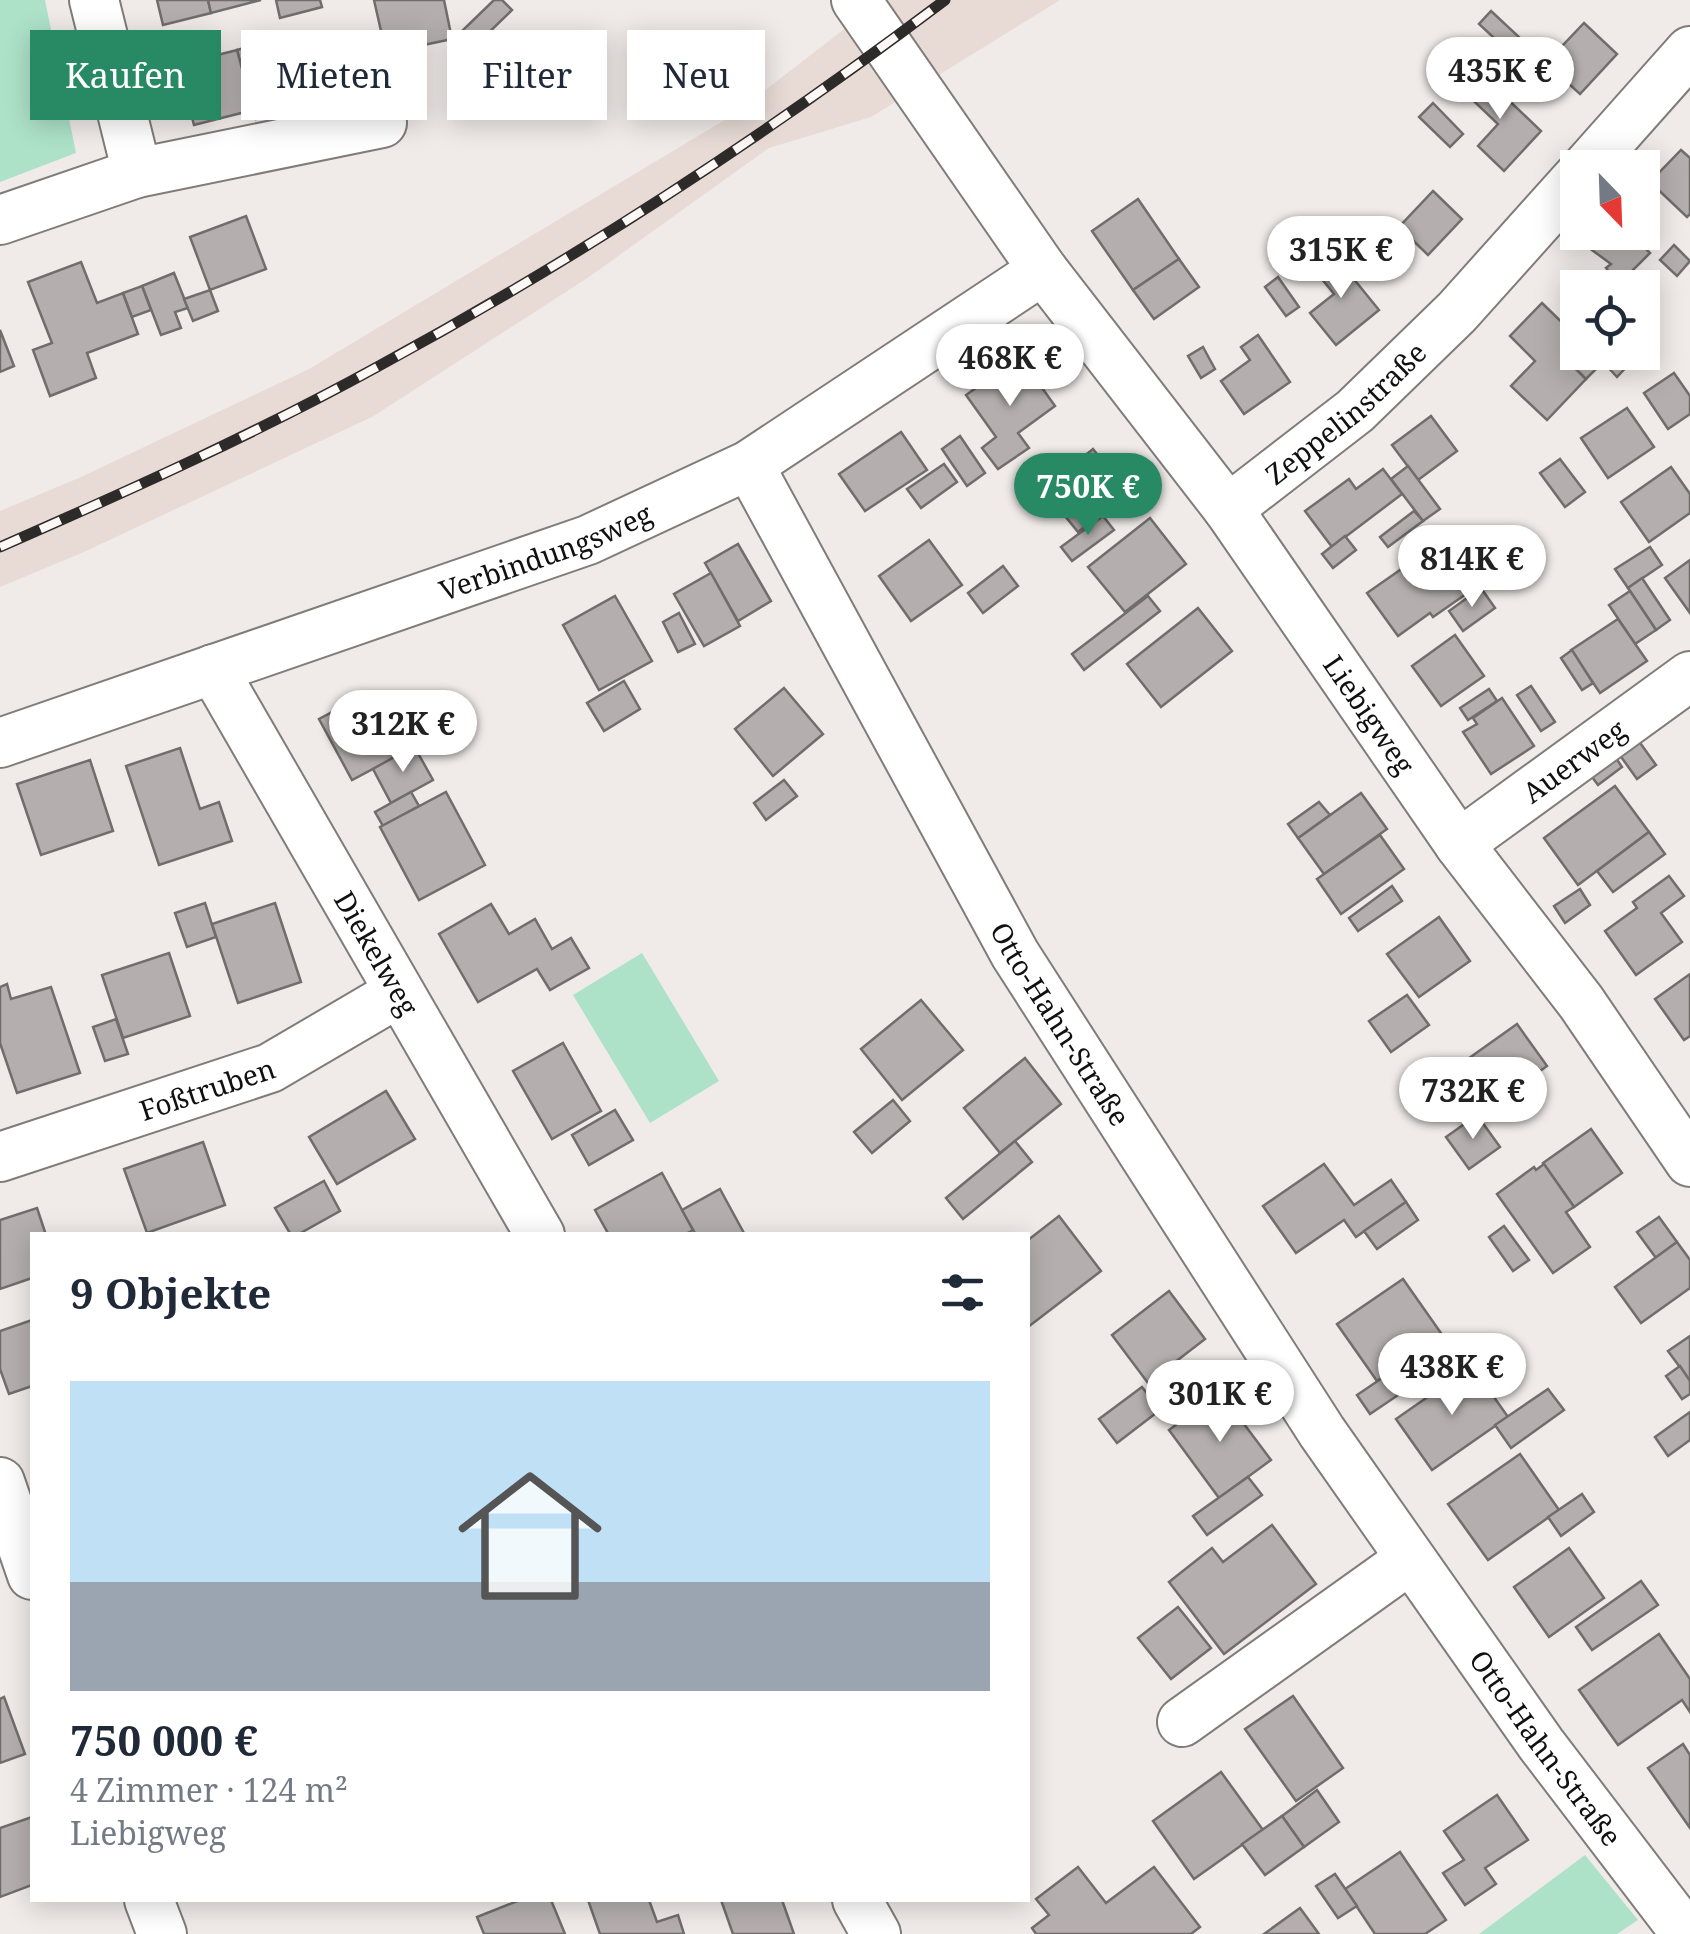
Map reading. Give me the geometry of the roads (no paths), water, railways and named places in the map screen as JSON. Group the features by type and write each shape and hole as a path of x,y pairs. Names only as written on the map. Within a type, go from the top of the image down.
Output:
{"street":[{"path":"94,0 137,173"},
{"name":"Liebigweg","path":"856,0 1043,270 1228,510 1459,844 1580,1002 1690,1162"},
{"path":"1602,150 1690,51"},
{"path":"0,220 137,173 382,122"},
{"name":"Zeppelinstraße","path":"1228,510 1355,410 1457,312 1560,197"},
{"name":"Verbindungsweg","path":"0,743 588,540 749,466 1043,270"},
{"name":"Otto-Hahn-Straße","path":"749,466 1015,954 1322,1432 1409,1560 1541,1744 1686,1934"},
{"name":"Diekelweg","path":"213,670 538,1232"},
{"name":"Auerweg","path":"1459,844 1690,676"},
{"name":"Foßtruben","path":"0,1158 270,1068 398,992"},
{"path":"0,1482 30,1569"},
{"path":"1182,1722 1409,1560"},
{"path":"857,1902 876,1934"}],"railway":[{"path":"0,547 238,439 524,284 738,148 945,0"}]}
